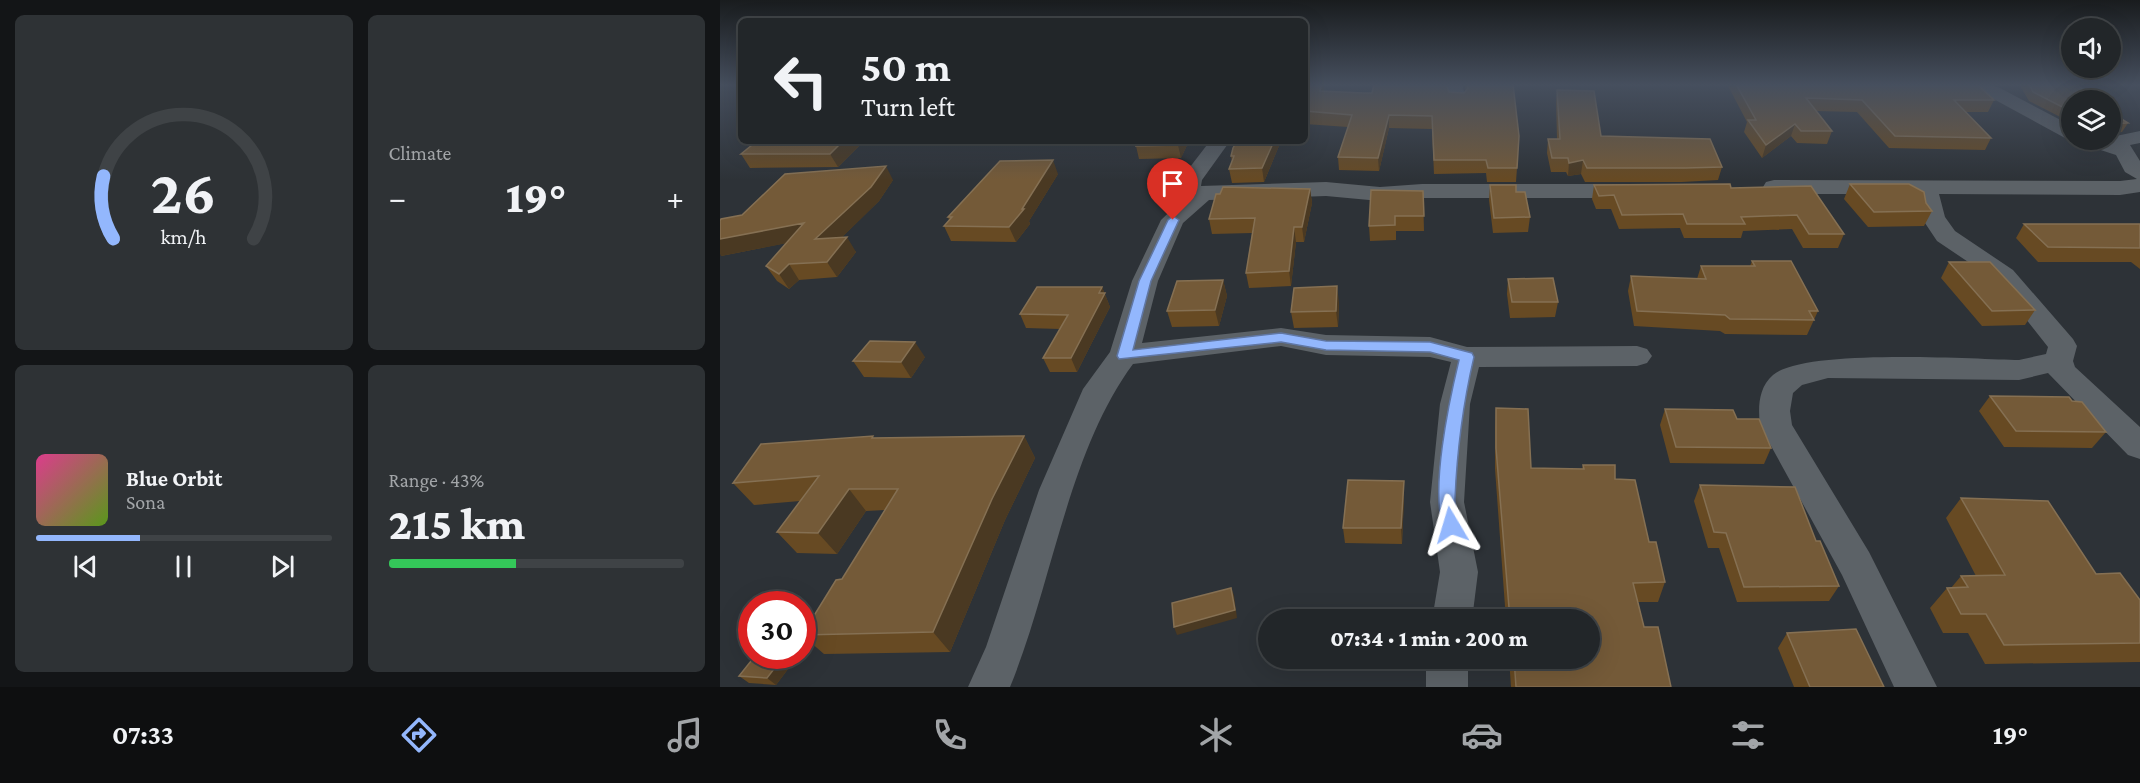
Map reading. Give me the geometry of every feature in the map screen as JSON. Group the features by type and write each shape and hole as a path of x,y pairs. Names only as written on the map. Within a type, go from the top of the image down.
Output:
{"street":[{"path":"2039,116 2061,128"},
{"path":"2140,137 2118,141 2140,173"},
{"path":"1218,144 1191,180 1190,189 1194,193 1326,189 1380,194 1422,191 1649,191"},
{"path":"1751,188 2120,188 2140,185"},
{"path":"1927,188 1933,217 1946,236 2004,275 2063,346 2058,361 2062,372 2140,446"},
{"path":"989,687 1005,650 1056,490 1098,389 1124,356 1145,281 1173,220 1203,193"},
{"path":"1124,356 1281,337 1326,345 1430,347 1467,357 1637,356"},
{"path":"1454,609 1459,572 1447,502 1455,404 1467,357"},
{"path":"1916,687 1856,564 1776,426 1773,408 1776,391 1788,379 1804,372 1828,368 2019,370 2058,361"},
{"path":"1447,669 1447,687"}],"building":[{"path":"1352,116 1389,116 1378,158 1338,157"},
{"path":"1432,116 1517,116 1519,136 1517,168 1488,168 1486,160 1434,160"},
{"path":"1559,116 1598,116 1601,136 1710,139 1722,167 1587,168 1583,160 1569,163 1568,158 1552,158 1548,139 1560,139"},
{"path":"1754,116 1820,116 1832,131 1801,131 1795,124 1766,145 1748,120 1756,120"},
{"path":"1877,116 1970,116 1991,138 1895,136"},
{"path":"753,144 840,144 830,154 741,154"},
{"path":"1137,144 1178,144 1178,145 1136,146"},
{"path":"1235,144 1273,144 1262,168 1229,169 1234,156 1231,156"},
{"path":"1053,160 1022,209 1024,209 1009,227 944,226 952,217 948,217 1000,161"},
{"path":"886,166 871,187 815,239 847,237 827,262 789,264 779,274 766,266 804,223 720,239 721,219 742,215 785,174"},
{"path":"1730,184 1731,188 1811,186 1844,234 1809,234 1797,215 1741,217 1745,224 1687,224 1683,214 1622,215 1614,195 1599,196 1594,185"},
{"path":"1850,184 1909,184 1924,192 1926,203 1932,211 1874,212"},
{"path":"1490,185 1516,185 1516,192 1525,192 1530,217 1494,218"},
{"path":"1223,187 1310,189 1302,227 1294,227 1289,271 1246,273 1255,218 1209,219 1216,194 1220,194"},
{"path":"1371,190 1423,191 1424,216 1395,216 1395,225 1369,226"},
{"path":"2024,224 2140,224 2140,248 2048,247"},
{"path":"1752,261 1791,261 1818,311 1809,311 1814,320 1730,319 1725,315 1637,311 1631,276 1706,279 1701,266 1755,266"},
{"path":"1949,262 1990,262 2035,310 1992,311"},
{"path":"1553,278 1558,302 1512,302 1508,279"},
{"path":"1223,280 1215,310 1167,311 1177,281"},
{"path":"1337,286 1336,311 1291,312 1294,288"},
{"path":"1037,287 1102,287 1099,293 1105,293 1071,358 1043,358 1068,315 1020,314"},
{"path":"870,341 915,342 901,362 853,361"},
{"path":"1990,396 2069,397 2072,401 2082,402 2106,432 2016,431"},
{"path":"1496,408 1528,409 1531,468 1584,469 1583,465 1615,465 1615,479 1635,480 1649,542 1656,542 1665,582 1633,583 1644,627 1658,627 1671,687 1516,687 1515,669 1600,669 1600,609 1509,609 1496,448"},
{"path":"1665,409 1733,410 1737,419 1759,419 1771,448 1676,447"},
{"path":"873,436 872,438 1024,436 992,499 933,632 816,635 816,612 836,580 842,579 898,489 849,489 818,533 777,532 819,476 733,483 761,444"},
{"path":"1348,480 1404,481 1401,528 1343,528"},
{"path":"1700,485 1795,487 1816,541 1820,541 1839,586 1744,587 1726,533 1714,532"},
{"path":"1961,498 2048,501 2096,574 2120,573 2140,600 2140,643 2004,645 1986,614 1961,614 1947,588 1968,587 1961,576 2005,575"},
{"path":"1231,588 1235,610 1174,627 1172,603"},
{"path":"1856,629 1884,687 1810,687 1787,633"},
{"path":"745,669 774,669 767,678 739,676"}],"route":[{"path":"1173,220 1145,281 1124,356 1281,337 1326,345 1430,347 1467,357 1455,404 1447,502 1451,525"}]}
